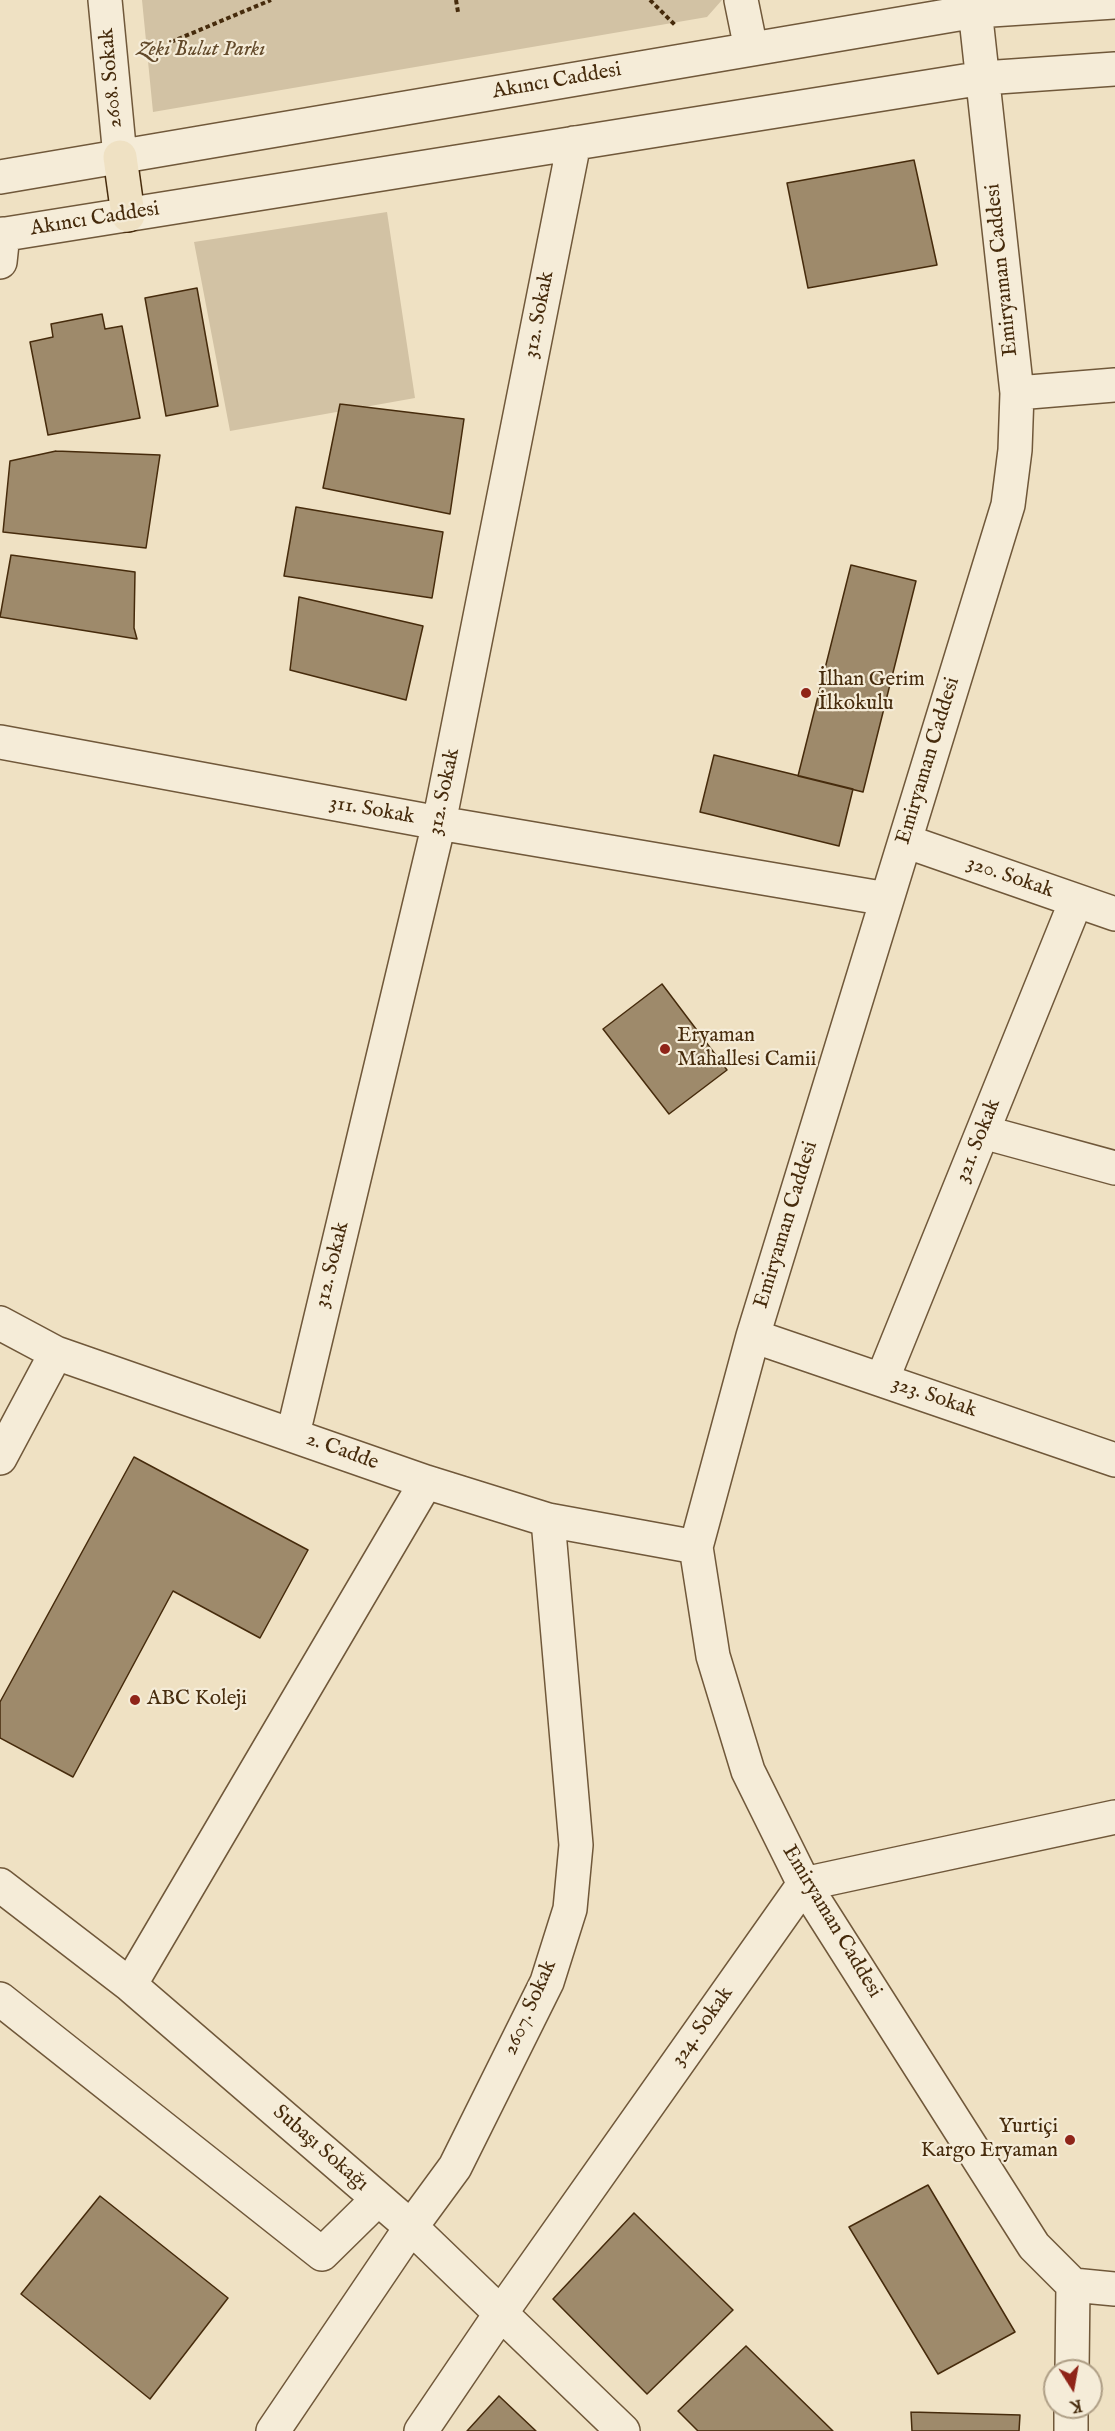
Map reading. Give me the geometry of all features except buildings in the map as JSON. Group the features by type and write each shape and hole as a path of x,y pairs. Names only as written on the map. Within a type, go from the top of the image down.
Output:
{"main road":[{"path":"120,157 128,215"}],"street":[{"name":"2608. Sokak","path":"105,0 120,157"},
{"path":"741,0 751,49"},
{"name":"Akıncı Caddesi","path":"0,177 751,49 975,5 1115,2"},
{"name":"Emiryaman Caddesi","path":"975,5 1017,393 1015,450 1008,505 753,1336 696,1548 713,1656 748,1771 804,1884 1034,2246 1073,2285"},
{"name":"Akıncı Caddesi","path":"1,244 128,215 983,78 1115,69"},
{"name":"312. Sokak","path":"292,1434 440,823 574,144"},
{"path":"1017,393 1115,385"},
{"name":"311. Sokak","path":"0,742 440,823 887,899"},
{"name":"320. Sokak","path":"904,841 1115,914"},
{"name":"321. Sokak","path":"882,1380 1076,901"},
{"path":"983,1132 1115,1168"},
{"name":"2. Cadde","path":"0,1323 56,1353 426,1482 548,1520 696,1548"},
{"name":"323. Sokak","path":"753,1336 1115,1460"},
{"path":"0,1458 56,1353"},
{"path":"130,1985 426,1482"},
{"name":"2607. Sokak","path":"273,2431 460,2157 547,1982 570,1909 576,1845 548,1520"},
{"path":"804,1884 1115,1817"},
{"name":"324. Sokak","path":"421,2431 501,2313 804,1884"},
{"name":"Subaşı Sokağı","path":"0,1885 130,1985 411,2227 623,2431"},
{"path":"0,1999 322,2254 378,2199"},
{"path":"1072,2359 1073,2285 1115,2289"}],"path":[{"path":"171,42 271,0"},
{"path":"456,0 458,12"}],"green space":[{"name":"Zeki Bulut Parkı","path":"142,0 722,0 707,17 153,112"},
{"path":"387,212 415,398 230,431 194,242"}],"place":[{"name":"İlhan Gerim İlkokulu","path":"806,693"},
{"name":"Eryaman Mahallesi Camii","path":"665,1049"},
{"name":"ABC Koleji","path":"135,1700"},
{"name":"Yurtiçi Kargo Eryaman","path":"1070,2140"}]}
